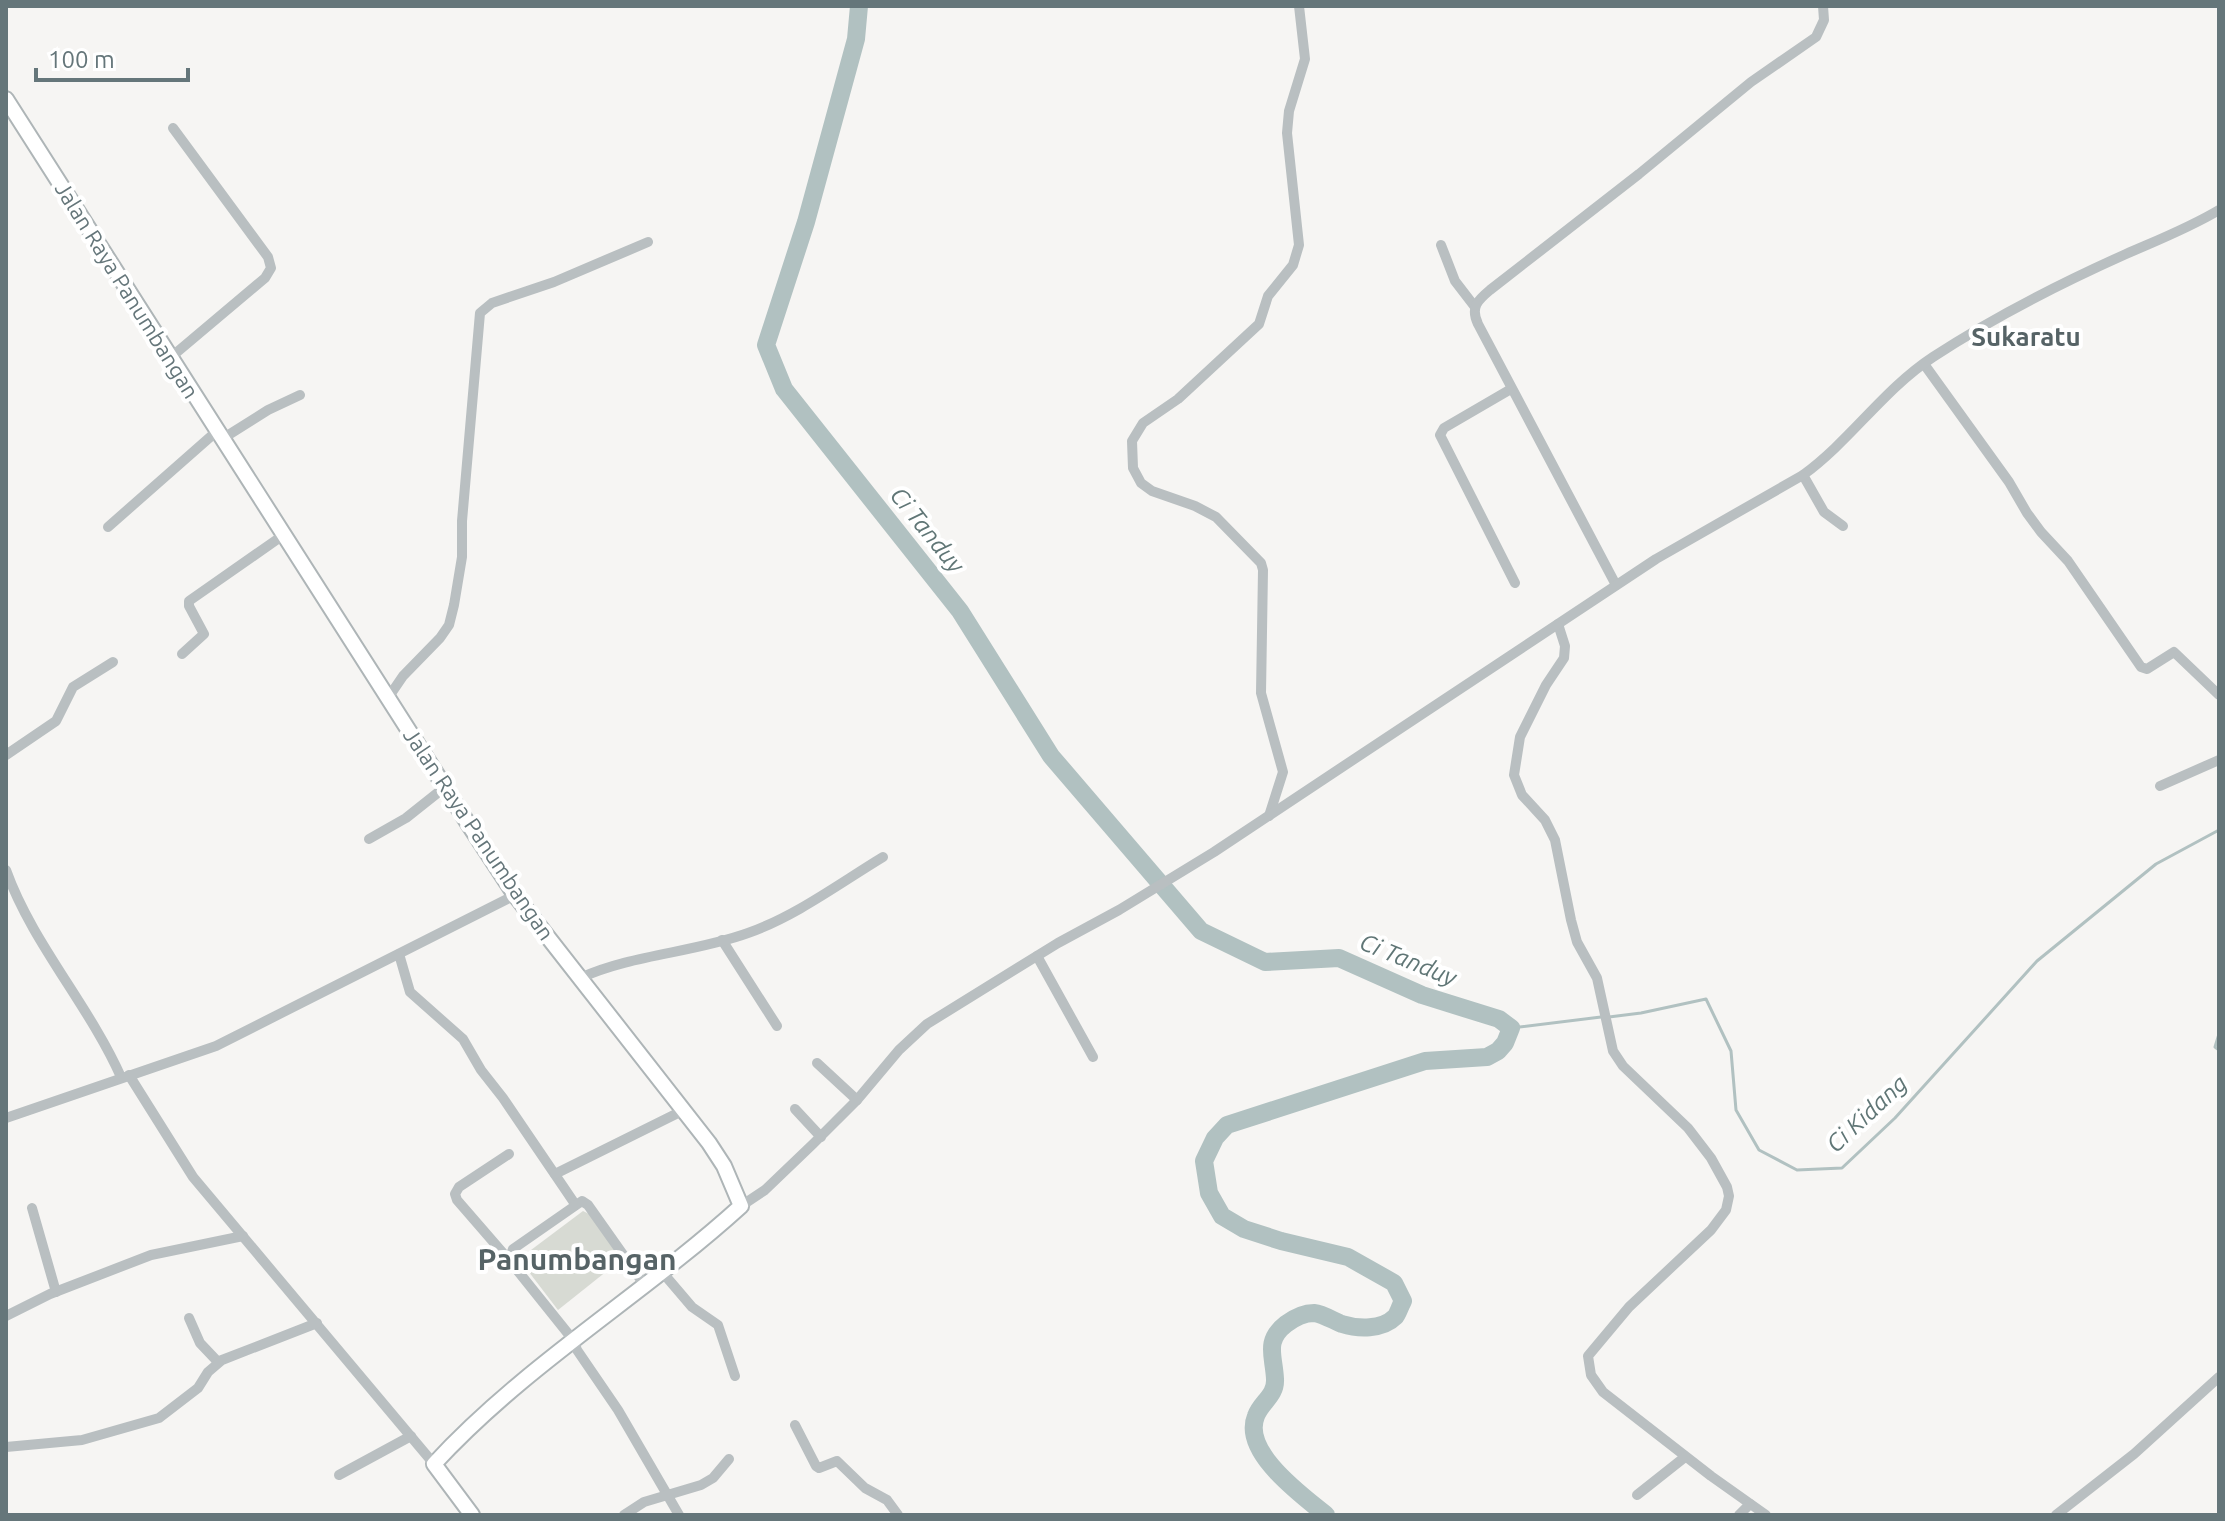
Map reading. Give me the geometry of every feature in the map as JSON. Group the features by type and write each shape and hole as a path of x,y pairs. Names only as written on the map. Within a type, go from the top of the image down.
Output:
{"main road":[{"name":"Jalan Raya Panumbangan","path":"6,99 282,536 515,895 684,1110 724,1166 741,1206"},
{"path":"472,1515 434,1464 477,1421 708,1237 741,1206"}],"street":[{"path":"1269,816 1283,772 1261,693 1261,563 1216,517 1152,491 1141,483 1133,468 1132,441 1143,423 1178,399 1259,324 1268,296 1296,259 1299,245 1287,133 1289,111 1305,59 1299,6"},
{"path":"1475,307 1490,290 1751,82 1816,37 1824,20 1823,6"},
{"path":"170,358 265,278 271,268 268,257 173,128"},
{"path":"741,1206 765,1190 821,1137 913,1035 1037,956 1214,852 1656,559 1803,475 1843,441 1884,396 1924,364 1980,328 2037,296 2176,233 2219,210"},
{"path":"388,698 409,670 440,638 449,625 454,605 462,557 462,521 480,313 492,303 554,282 648,242"},
{"path":"1441,245 1455,281 1475,307 1475,318 1511,389 1616,585"},
{"path":"1924,364 2034,522 2068,561 2141,667 2147,669 2174,652 2219,695"},
{"path":"1511,389 1444,428 1440,435 1515,583"},
{"path":"108,527 219,435 300,395"},
{"path":"1803,475 1824,512 1843,526"},
{"path":"182,654 204,634 189,601 282,536"},
{"path":"1558,624 1565,646 1564,658 1546,685 1520,737 1514,775 1522,795 1545,820 1552,833 1565,901 1577,942 1594,972 1609,1040 1623,1066 1688,1128 1711,1158 1729,1196 1726,1210 1719,1220 1697,1245 1629,1307 1594,1348 1587,1362 1591,1375 1603,1392 1685,1457 1766,1515"},
{"path":"6,755 56,721 73,687 113,662"},
{"path":"2160,786 2219,760"},
{"path":"369,839 406,818 445,787"},
{"path":"580,978 620,964 748,933 787,915 883,857"},
{"path":"6,870 26,912 125,1076 193,1177 434,1464"},
{"path":"6,1118 216,1046 515,895"},
{"path":"722,940 777,1026"},
{"path":"399,954 410,992 463,1039 481,1070 575,1204"},
{"path":"1037,956 1093,1057"},
{"path":"817,1063 857,1100"},
{"path":"795,1109 821,1137"},
{"path":"555,1174 684,1110"},
{"path":"509,1154 459,1187 455,1194 457,1200 574,1341 679,1515"},
{"path":"509,1260 513,1249 582,1201 646,1287"},
{"path":"32,1208 56,1292"},
{"path":"6,1316 56,1292 151,1255 243,1236"},
{"path":"663,1273 692,1307 718,1325 735,1376"},
{"path":"189,1318 200,1343 218,1362"},
{"path":"6,1447 82,1440 159,1418 198,1388 218,1362 317,1323"},
{"path":"2056,1515 2134,1454 2219,1377"},
{"path":"795,1425 816,1466 819,1468 838,1461 865,1488 887,1500 898,1515"},
{"path":"339,1475 411,1436"},
{"path":"1637,1495 1685,1457"},
{"path":"624,1515 644,1502 701,1485 713,1478 729,1459"},
{"path":"1739,1515 1750,1504"}],"shaded area":[{"path":"583,1211 589,1214 622,1259 558,1310 519,1259"}],"waterway":[{"name":"Ci Tanduy","path":"859,6 856,39 806,222 766,345 784,389 960,611 1051,756 1201,931 1265,962 1339,958 1422,995 1499,1019 1511,1028 1505,1043 1487,1057 1425,1061 1227,1125 1215,1138 1204,1161 1209,1193 1222,1216 1244,1229 1348,1257 1394,1283 1403,1301 1396,1316 1383,1324 1348,1326 1310,1313 1286,1324 1275,1337 1272,1349 1275,1385 1256,1416 1254,1430 1257,1444 1277,1472 1326,1515"},
{"name":"Ci Kidang","path":"1609,1017 1706,999 1731,1051 1736,1110 1759,1150 1797,1170 1842,1168 1895,1118 2037,961 2156,864 2219,830"},
{"name":"Ci Kidang","path":"1511,1028 1601,1017"},
{"name":"Ci Kidang","path":"2219,1034 2215,1047 2219,1050"}],"district":[{"name":"Sukaratu","path":"2026,337"},
{"name":"Panumbangan","path":"577,1260"}]}
